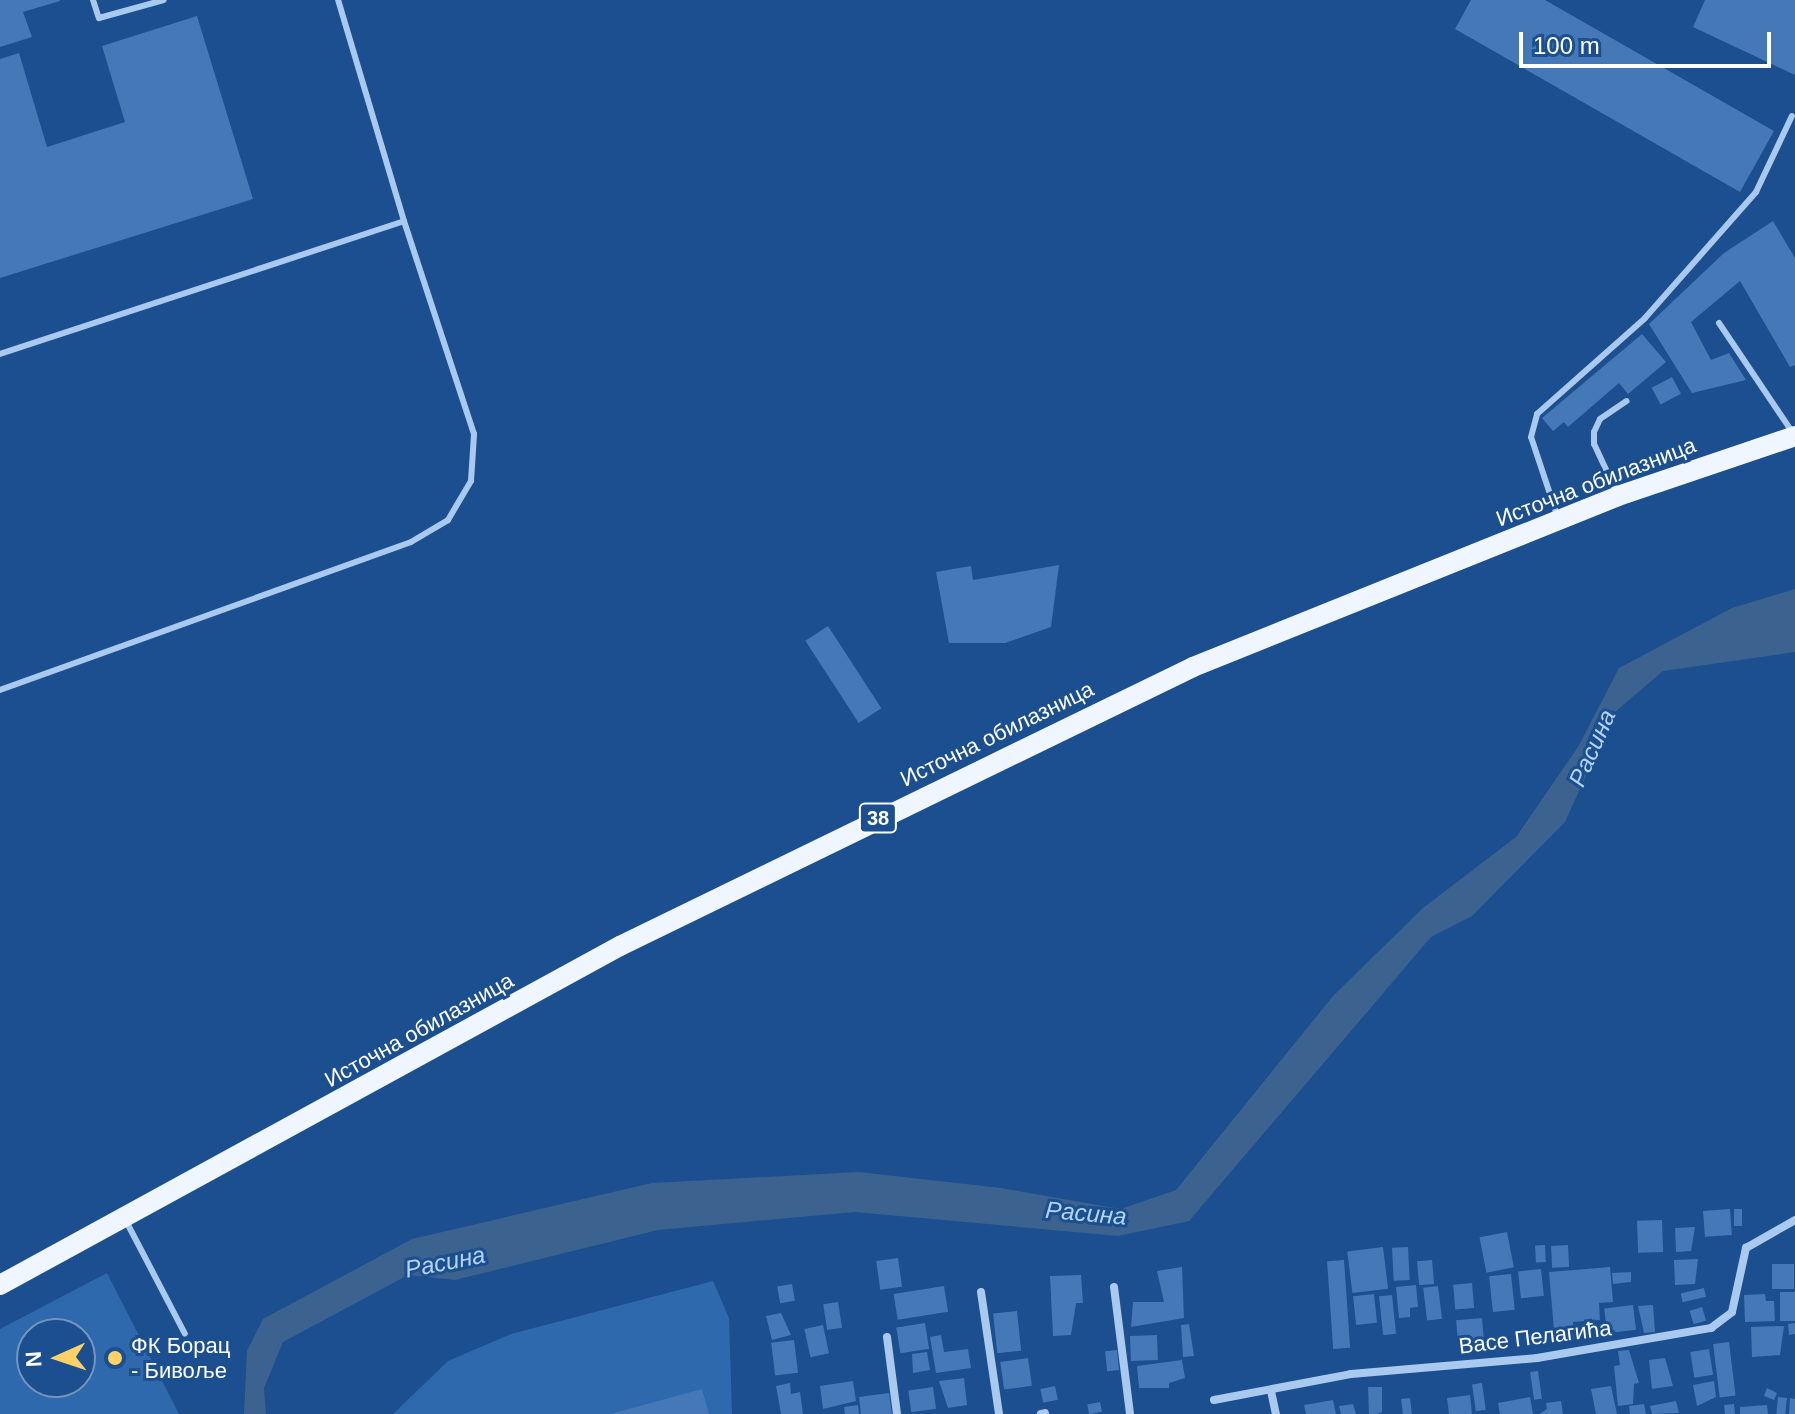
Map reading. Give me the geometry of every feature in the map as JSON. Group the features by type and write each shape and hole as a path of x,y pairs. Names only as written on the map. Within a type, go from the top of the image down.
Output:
{"main road":[{"name":"Источна обилазница","path":"0,1285 620,946 1193,667 1618,496 1795,436"}],"street":[{"name":"Васе Пелагића","path":"1214,1400 1351,1374 1537,1358 1711,1328 1732,1312 1746,1248 1779,1225 1795,1220"},
{"path":"1114,1287 1130,1414"},
{"path":"981,1292 999,1414"},
{"path":"887,1337 897,1414"},
{"path":"1271,1391 1276,1414"}],"lane":[{"path":"93,0 99,18 164,0"},
{"path":"0,690 411,542 448,520 471,481 474,434 404,221 338,0"},
{"path":"1559,522 1531,437 1537,414 1645,318 1756,192 1792,116"},
{"path":"0,354 404,221"},
{"path":"1719,323 1795,436"},
{"path":"1618,496 1594,444 1594,432 1600,419 1627,401"},
{"path":"124,1217 185,1334"}],"shaded area":[{"name":"ФК Борац - Бивоље","path":"107,1273 179,1414 0,1414 0,1329 16,1321 16,1398 96,1398 96,1318 21,1318"},
{"path":"713,1281 729,1318 732,1414 393,1414 448,1361 511,1334"}],"water":[{"name":"Расина","path":"1795,589 1795,652 1663,671 1615,712 1565,822 1472,916 1431,937 1189,1221 1118,1236 855,1212 658,1230 455,1280 408,1275 283,1342 264,1388 266,1414 244,1414 247,1351 263,1319 412,1239 652,1183 859,1172 1001,1188 1121,1209 1176,1190 1333,996 1423,908 1516,837 1578,747 1619,668 1732,608"}],"building":[{"path":"0,0 60,1 23,12 32,37 0,47"},
{"path":"1471,0 1545,0 1774,131 1740,192 1455,29"},
{"path":"1705,0 1795,0 1795,75 1693,27"},
{"path":"197,16 253,199 0,278 0,59 19,53 47,147 125,122 102,46"},
{"path":"1773,221 1795,258 1795,365 1790,367 1740,281 1691,322 1711,360 1729,353 1746,380 1692,393 1649,324 1724,253"},
{"path":"1642,334 1666,362 1628,394 1619,383 1568,427 1564,422 1553,431 1542,418"},
{"path":"1672,377 1681,394 1661,405 1652,388"},
{"path":"1059,565 1051,627 1005,643 949,643 936,572 971,566 973,580"},
{"path":"828,626 881,708 859,723 805,641"},
{"path":"1730,1209 1732,1235 1705,1237 1703,1211"},
{"path":"1734,1209 1742,1209 1742,1226 1734,1226"},
{"path":"1662,1220 1663,1252 1638,1253 1637,1221"},
{"path":"1695,1227 1691,1251 1676,1252 1675,1228"},
{"path":"1507,1232 1514,1267 1486,1273 1480,1237"},
{"path":"1545,1245 1546,1262 1536,1263 1535,1246"},
{"path":"1568,1245 1569,1267 1552,1268 1551,1246"},
{"path":"1383,1247 1388,1289 1352,1293 1347,1251"},
{"path":"1408,1247 1410,1280 1394,1281 1392,1248"},
{"path":"898,1258 902,1287 880,1290 876,1261"},
{"path":"1698,1259 1695,1284 1675,1285 1674,1260"},
{"path":"1344,1260 1350,1348 1333,1349 1327,1261"},
{"path":"1432,1260 1434,1284 1419,1285 1417,1261"},
{"path":"1772,1264 1794,1264 1794,1289 1772,1289"},
{"path":"1182,1267 1184,1318 1131,1327 1133,1302 1164,1302 1157,1271"},
{"path":"1610,1267 1613,1302 1599,1303 1600,1320 1573,1322 1574,1340 1555,1342 1549,1272"},
{"path":"1541,1269 1544,1296 1521,1298 1518,1271"},
{"path":"1631,1272 1631,1282 1613,1284 1612,1273"},
{"path":"1511,1274 1515,1310 1493,1312 1489,1276"},
{"path":"1081,1275 1083,1303 1076,1303 1071,1335 1053,1336 1050,1276"},
{"path":"1472,1283 1474,1308 1455,1310 1453,1285"},
{"path":"792,1284 795,1301 780,1303 777,1287"},
{"path":"1416,1285 1418,1307 1410,1308 1410,1317 1399,1318 1396,1287"},
{"path":"944,1286 948,1312 898,1320 894,1294"},
{"path":"1438,1286 1442,1319 1427,1321 1423,1288"},
{"path":"1704,1288 1706,1297 1683,1302 1681,1293"},
{"path":"1780,1292 1795,1292 1795,1321 1780,1321"},
{"path":"1374,1294 1377,1323 1356,1325 1353,1296"},
{"path":"1765,1294 1766,1301 1774,1301 1775,1321 1745,1322 1744,1295"},
{"path":"1392,1295 1396,1334 1383,1335 1379,1296"},
{"path":"838,1302 842,1328 827,1330 823,1304"},
{"path":"1633,1305 1636,1330 1607,1333 1604,1309"},
{"path":"1653,1305 1655,1332 1644,1333 1638,1306"},
{"path":"1702,1307 1706,1320 1694,1324 1690,1311"},
{"path":"1017,1311 1021,1351 997,1353 993,1314"},
{"path":"781,1313 791,1335 772,1340 766,1316"},
{"path":"1482,1318 1485,1352 1459,1354 1456,1320"},
{"path":"925,1323 929,1349 900,1353 896,1328"},
{"path":"1795,1323 1795,1334 1789,1335 1788,1324"},
{"path":"1189,1324 1194,1356 1183,1357 1181,1325"},
{"path":"823,1325 829,1353 810,1357 804,1329"},
{"path":"1784,1326 1780,1355 1752,1357 1751,1327"},
{"path":"941,1335 944,1352 968,1349 971,1368 936,1373 930,1337"},
{"path":"1157,1335 1158,1360 1131,1361 1130,1336"},
{"path":"794,1340 798,1373 775,1376 771,1343"},
{"path":"1729,1342 1736,1396 1720,1398 1713,1344"},
{"path":"1709,1349 1713,1375 1694,1378 1690,1352"},
{"path":"1117,1350 1119,1370 1107,1371 1105,1351"},
{"path":"1629,1350 1639,1383 1634,1384 1633,1404 1618,1406 1614,1366 1620,1365 1618,1351"},
{"path":"927,1352 930,1370 913,1373 912,1354"},
{"path":"1028,1358 1032,1386 1004,1390 1000,1362"},
{"path":"1665,1358 1673,1386 1652,1389 1649,1360"},
{"path":"1182,1360 1185,1378 1169,1383 1169,1388 1139,1388 1137,1366"},
{"path":"1538,1371 1542,1399 1534,1400 1530,1372"},
{"path":"964,1378 967,1405 948,1408 939,1381"},
{"path":"853,1381 856,1401 823,1409 820,1386"},
{"path":"1714,1381 1716,1397 1697,1406 1693,1385"},
{"path":"790,1383 791,1394 800,1392 803,1414 781,1414 776,1386"},
{"path":"1482,1383 1486,1410 1476,1411 1472,1384"},
{"path":"1055,1386 1058,1400 1043,1403 1040,1389"},
{"path":"1611,1386 1617,1414 1596,1414 1591,1389"},
{"path":"933,1387 936,1409 911,1412 908,1390"},
{"path":"1368,1387 1382,1387 1382,1412 1369,1414"},
{"path":"1767,1388 1777,1393 1774,1400 1764,1396"},
{"path":"702,1389 709,1414 614,1414 614,1413"},
{"path":"889,1393 892,1414 861,1414 859,1397"},
{"path":"1470,1395 1472,1414 1449,1414 1447,1398"},
{"path":"1530,1397 1533,1414 1500,1414 1498,1403"},
{"path":"1778,1397 1787,1398 1785,1414 1776,1414"},
{"path":"1410,1398 1412,1414 1403,1414 1401,1399"},
{"path":"1790,1398 1795,1399 1795,1414 1789,1414"},
{"path":"1333,1400 1336,1414 1306,1414 1304,1405"},
{"path":"1561,1401 1563,1414 1539,1414 1547,1409 1546,1403"},
{"path":"1676,1401 1679,1413 1652,1414 1650,1406"},
{"path":"1100,1402 1102,1412 1089,1414 1087,1404"},
{"path":"1353,1404 1356,1414 1341,1414 1339,1406"},
{"path":"1644,1404 1646,1414 1630,1414 1629,1406"},
{"path":"1734,1404 1735,1414 1725,1414 1724,1405"},
{"path":"858,1405 859,1414 845,1414 844,1407"},
{"path":"1767,1405 1768,1414 1740,1414 1740,1407"}],"place":[{"name":"ФК Борац - Бивоље","path":"115,1358"}]}
